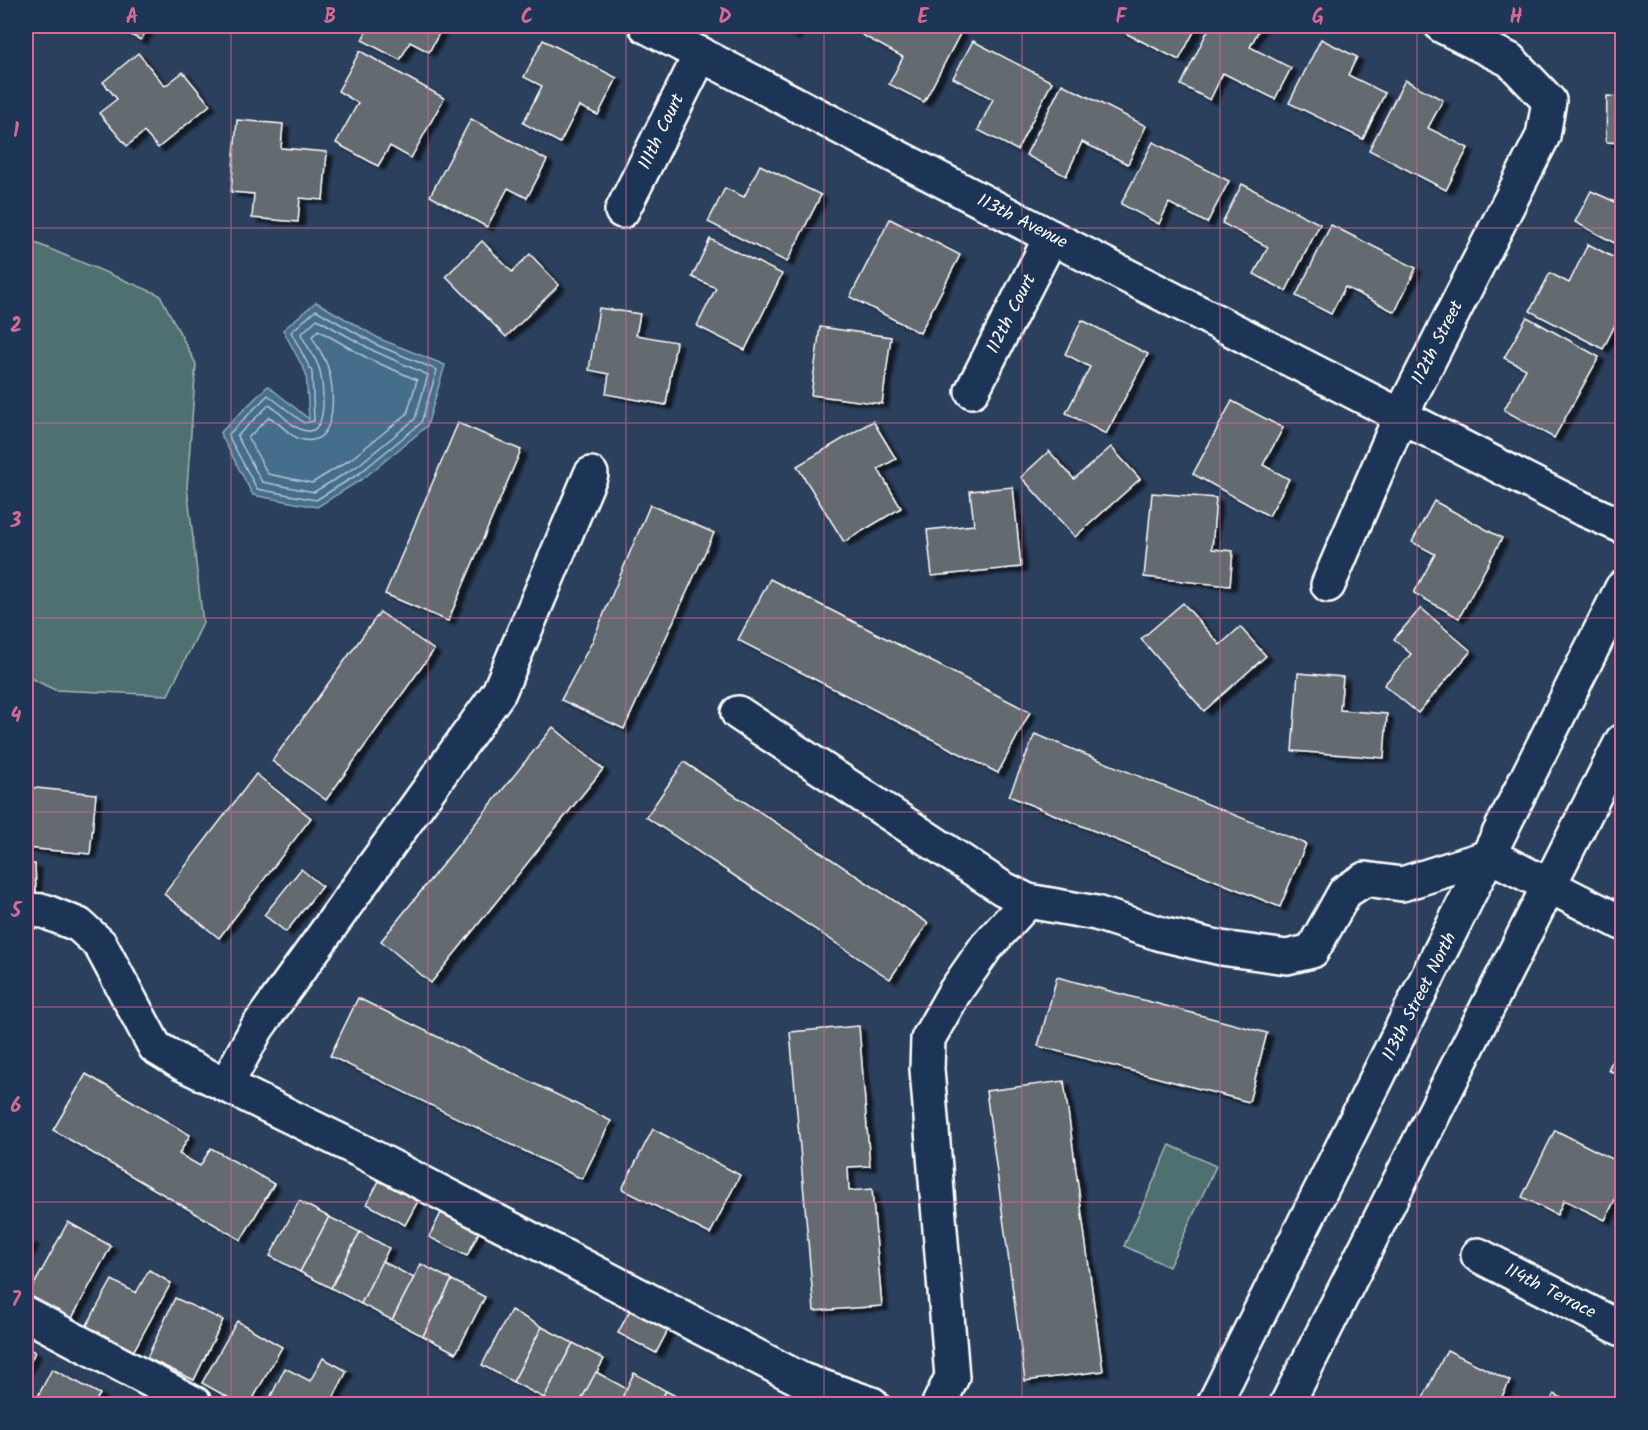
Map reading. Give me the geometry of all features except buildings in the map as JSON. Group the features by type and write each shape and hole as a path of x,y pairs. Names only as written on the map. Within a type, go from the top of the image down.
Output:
{"street":[{"name":"113th Avenue","path":"646,26 1051,237 1581,508 1623,526"},
{"name":"112th Street","path":"1328,585 1401,415 1543,136 1549,101 1510,60 1442,26"},
{"name":"111th Court","path":"622,211 701,54"},
{"name":"112th Court","path":"972,391 1051,237"},
{"path":"226,1085 257,1028 499,692 591,474"},
{"name":"113th Street North","path":"1214,1404 1491,856 1623,588"},
{"path":"738,713 1002,888 1028,901 1095,913 1161,934 1221,948 1287,957 1312,951 1345,892 1365,879 1402,884 1491,856 1623,923"},
{"path":"1287,1404 1623,741"},
{"path":"939,1404 952,1377 927,1070 928,1039 986,947 1028,901"},
{"path":"26,910 44,911 79,925 100,944 155,1047 802,1380 872,1404"},
{"name":"114th Terrace","path":"1478,1255 1623,1329"},
{"path":"26,1314 195,1404"}],"green space":[{"path":"26,239 160,295 196,364 187,487 203,623 168,695 55,690 26,676"},
{"path":"1170,1145 1216,1166 1169,1267 1124,1246"}],"water":[{"path":"316,302 380,339 445,365 427,426 364,478 317,507 253,495 220,433 268,386 309,419 306,373 283,330"}]}
